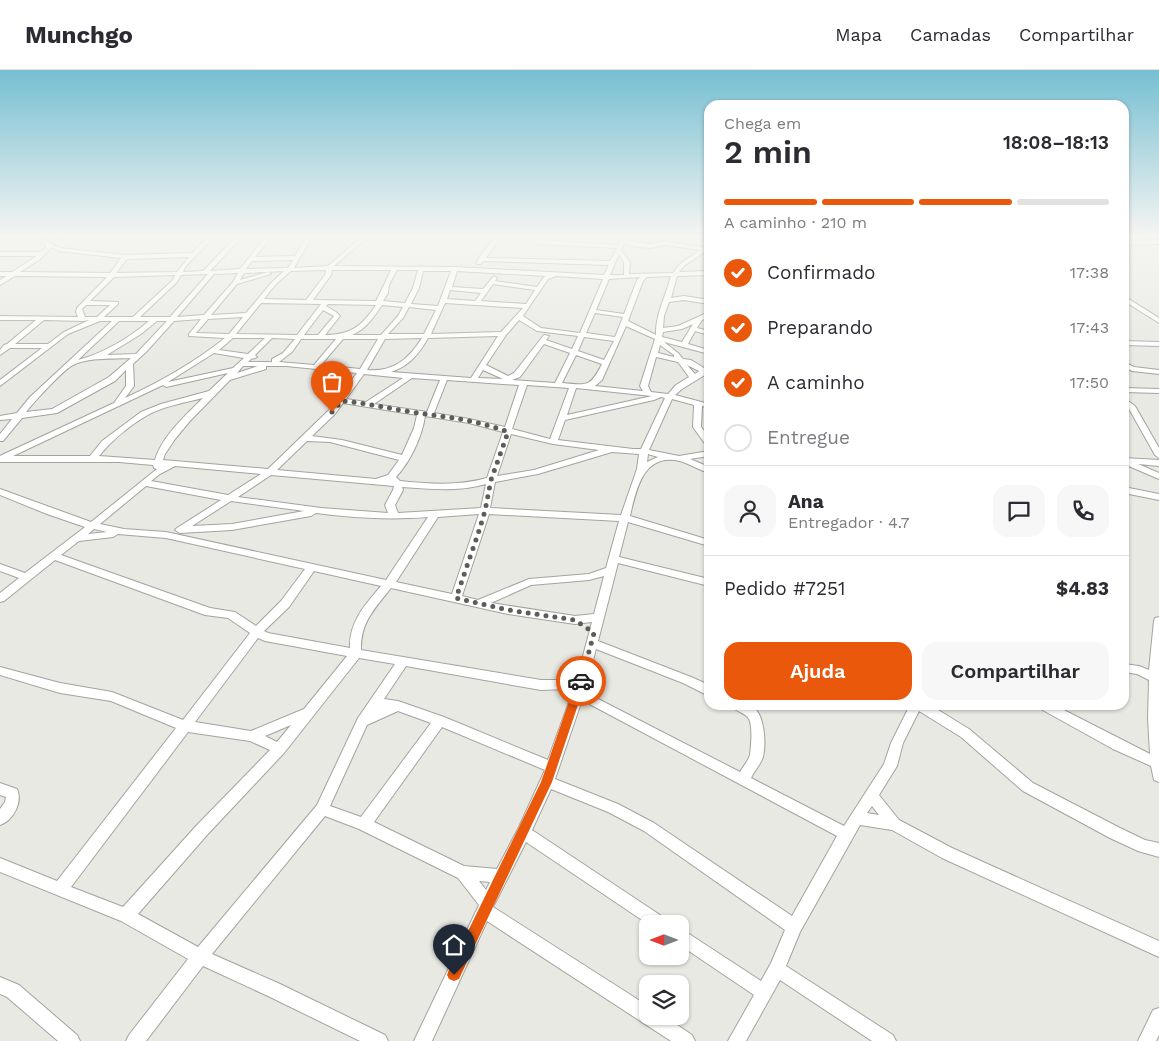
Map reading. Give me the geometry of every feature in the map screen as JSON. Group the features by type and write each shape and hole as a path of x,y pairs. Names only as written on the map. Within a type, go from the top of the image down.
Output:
{"street":[{"path":"83,318 79,312 84,303 107,280"},
{"path":"135,318 174,280"},
{"path":"0,418 17,418 49,412 106,383 139,356 172,319 202,280"},
{"path":"237,280 191,335 301,337 499,336"},
{"path":"235,283 245,280"},
{"path":"1,459 155,387 213,351 231,336 277,280"},
{"path":"308,302 324,280"},
{"path":"317,366 342,336 358,330 372,316 380,303 379,300 385,293 389,280"},
{"path":"166,535 180,530 270,472 342,401 383,336 402,317 418,280"},
{"path":"383,372 403,365 422,345 442,304 451,280"},
{"path":"473,380 499,336 519,318 543,280"},
{"path":"558,384 582,336 606,280"},
{"path":"588,387 598,380 618,339 639,280"},
{"path":"646,390 670,280"},
{"path":"477,302 491,282 538,289"},
{"path":"448,288 484,291"},
{"path":"667,300 684,298 704,301"},
{"path":"260,301 308,302 324,305 477,302 528,306"},
{"path":"1129,301 1159,321"},
{"path":"1,385 74,328 98,319 116,303 84,303"},
{"path":"320,336 337,316 324,305"},
{"path":"275,361 291,350 307,325 324,305"},
{"path":"592,311 626,319 636,329 659,338 704,350"},
{"path":"0,318 172,319 249,315"},
{"path":"659,338 704,317"},
{"path":"0,324 8,318"},
{"path":"0,353 42,318"},
{"path":"0,439 17,418 118,318"},
{"path":"98,357 139,333 155,318"},
{"path":"519,318 536,330 618,339"},
{"path":"684,344 700,319"},
{"path":"694,329 704,332"},
{"path":"456,598 485,511 491,480 521,392 520,380 548,332"},
{"path":"0,598 145,483 157,467 179,427 226,378 251,357 271,336"},
{"path":"659,338 681,361 701,373"},
{"path":"542,341 606,363"},
{"path":"1129,343 1159,344"},
{"path":"0,346 50,346"},
{"path":"213,351 286,364"},
{"path":"653,354 692,364 701,373"},
{"path":"70,364 98,357 139,356"},
{"path":"115,405 130,386 130,364"},
{"path":"226,378 246,374 267,364"},
{"path":"155,387 218,374 240,366 286,364 383,372 407,376 473,380 520,380 629,391 646,390 704,405"},
{"path":"403,365 407,376"},
{"path":"482,366 507,380"},
{"path":"1129,367 1159,372"},
{"path":"563,418 665,395 701,373"},
{"path":"368,404 407,376"},
{"path":"394,516 390,505 398,490 395,480 420,424 444,378"},
{"path":"598,380 607,389"},
{"path":"521,392 539,383"},
{"path":"553,442 574,386"},
{"path":"1129,390 1159,391"},
{"path":"93,458 105,442 144,414 164,406 212,393"},
{"path":"426,1040 485,907 524,832 552,767 579,692 582,674 640,458 665,395"},
{"path":"1129,396 1132,406 1159,455"},
{"path":"342,401 510,428 553,442 609,450 653,461 668,457"},
{"path":"698,403 697,427 704,436"},
{"path":"305,438 337,441 378,453 404,458"},
{"path":"1,459 93,458 157,467 175,463 376,482 395,480 458,487 561,465 609,450"},
{"path":"679,458 704,454"},
{"path":"696,464 704,456"},
{"path":"640,458 679,458 704,468"},
{"path":"1129,461 1159,463"},
{"path":"1129,463 1159,476"},
{"path":"145,483 227,498 321,511 406,516 427,521 485,511 625,518 704,542"},
{"path":"1129,491 1159,497"},
{"path":"0,501 4,494 92,526 124,532 166,535 508,610 575,620 598,617"},
{"path":"180,530 232,527 321,511"},
{"path":"406,516 427,521"},
{"path":"126,916 202,830 248,784 279,749 356,653 354,641 358,625 372,601 389,583 427,521"},
{"path":"76,538 124,532"},
{"path":"53,556 209,612 231,616 257,637 541,685 568,684 582,674"},
{"path":"480,603 530,582 589,577 613,564 704,581"},
{"path":"0,567 26,577"},
{"path":"61,888 185,726 285,604 312,567"},
{"path":"575,620 593,638 704,688"},
{"path":"1158,767 1154,733 1154,678 1157,665 1159,621"},
{"path":"135,1041 200,957 322,809 362,722 403,661"},
{"path":"1129,668 1157,665"},
{"path":"1129,668 1154,678"},
{"path":"0,671 60,688 112,697 185,726 252,736 279,749"},
{"path":"579,692 596,703 846,834"},
{"path":"375,702 398,706 440,721 552,767"},
{"path":"573,706 596,703"},
{"path":"362,722 389,708 398,706"},
{"path":"743,779 756,757 757,727 755,718 748,710"},
{"path":"737,1041 777,970 794,927 846,834 890,766 897,743 914,710"},
{"path":"928,710 965,733 1028,787 1115,833 1144,846 1159,850"},
{"path":"1052,710 1158,767"},
{"path":"252,736 310,711"},
{"path":"364,824 440,721"},
{"path":"546,782 613,808 649,827 794,927"},
{"path":"0,789 12,793 14,798 11,806 0,819"},
{"path":"872,796 894,824"},
{"path":"322,809 364,824 464,873 502,876"},
{"path":"856,818 894,824 947,853 1159,949"},
{"path":"524,832 648,915"},
{"path":"0,865 61,888 126,916 200,957 274,990 379,1041"},
{"path":"464,873 485,907 639,1010"},
{"path":"689,942 764,992"},
{"path":"777,970 887,1041"},
{"path":"0,985 13,991 71,1041"},
{"path":"1147,1041 1159,1016"},
{"path":"662,1025 686,1041"}],"way so far":[{"path":"332,412 342,401 362,403 494,426 508,432 491,480 485,511 456,598 508,610 575,620 594,633 581,681"}],"route":[{"path":"454,975 484,910 524,832 546,782 579,692 581,681"}]}
